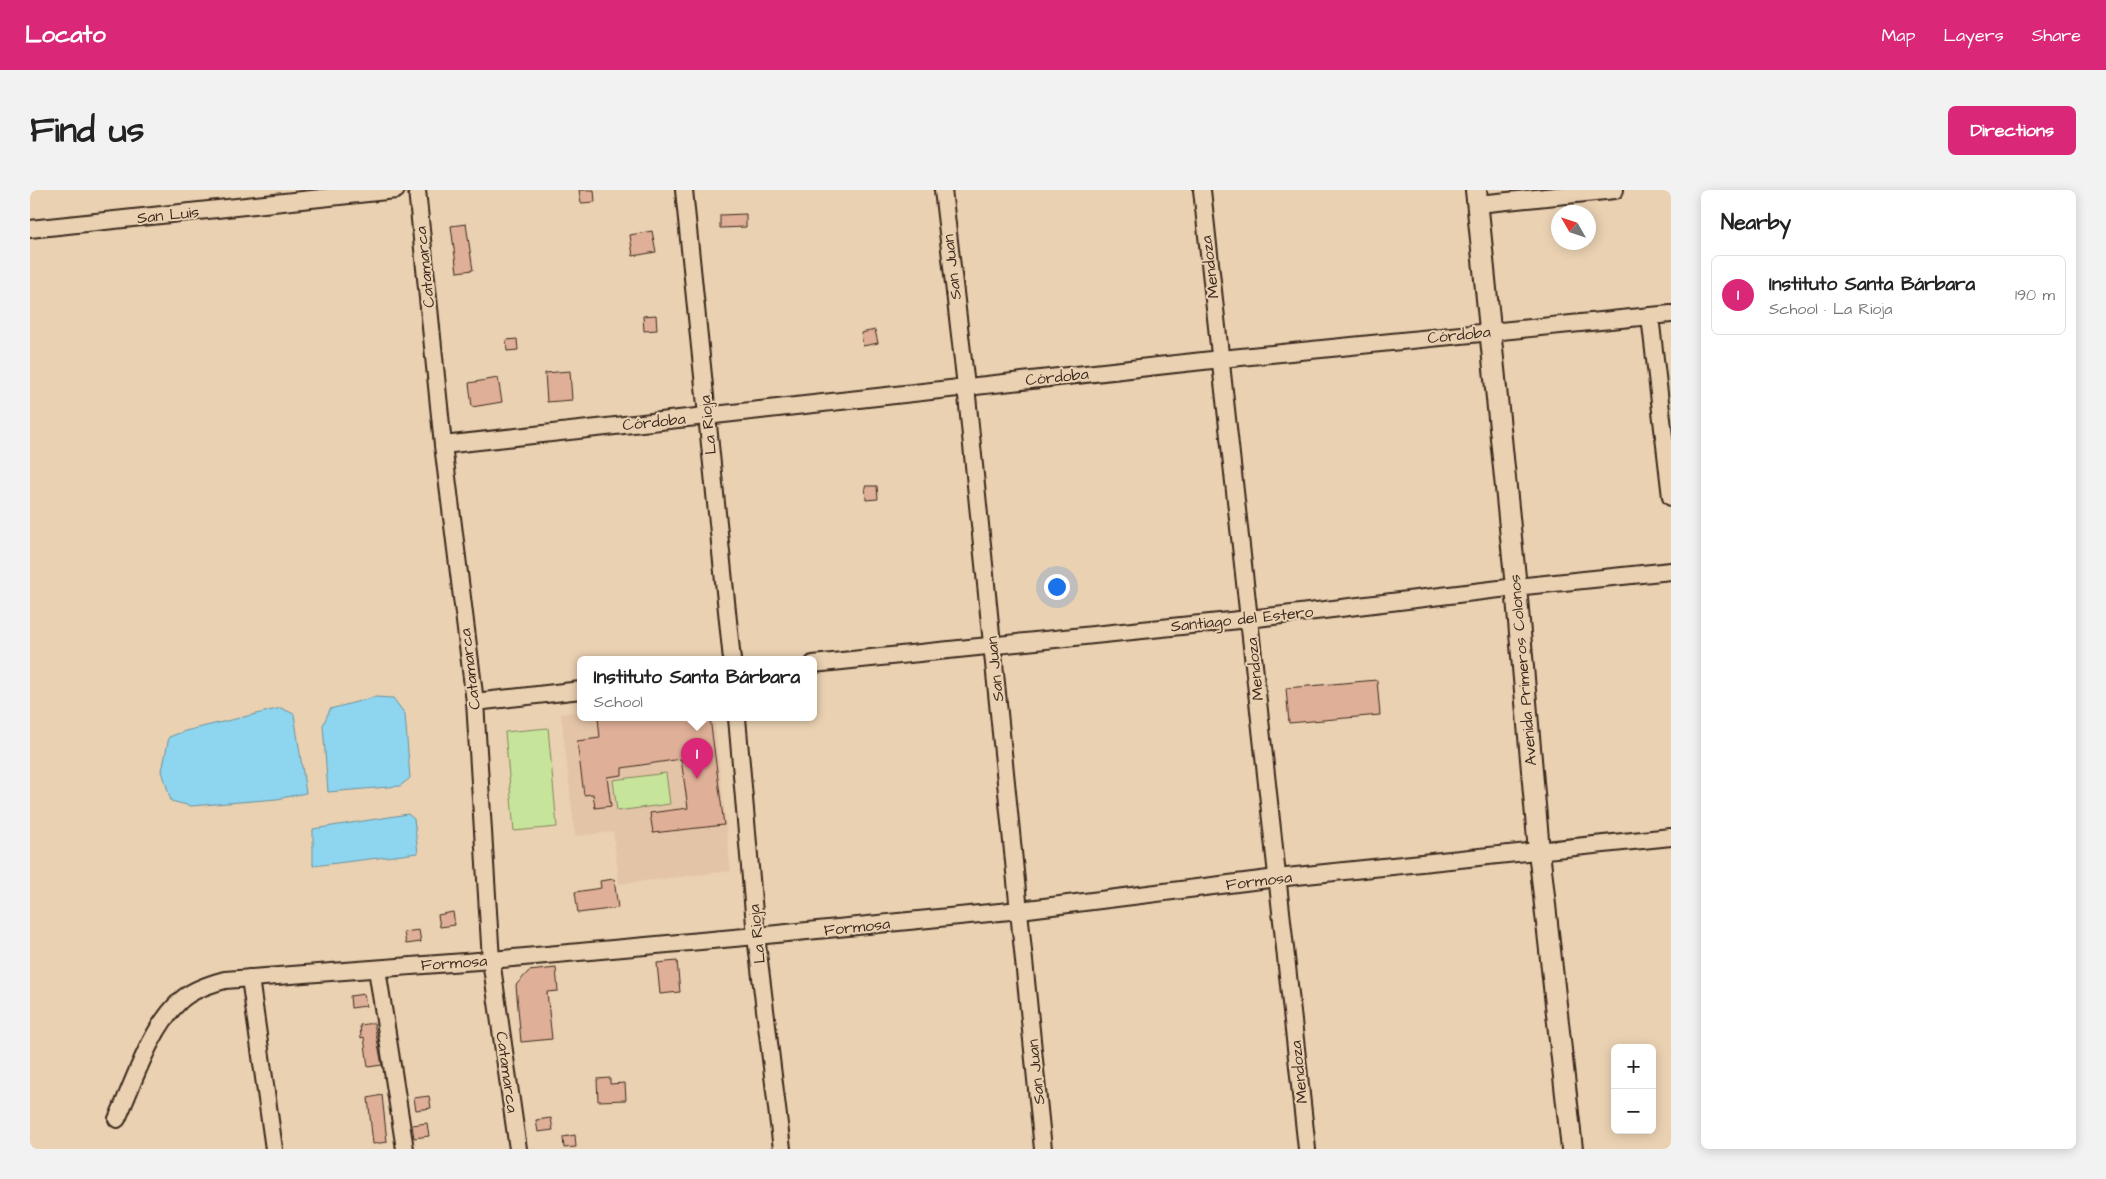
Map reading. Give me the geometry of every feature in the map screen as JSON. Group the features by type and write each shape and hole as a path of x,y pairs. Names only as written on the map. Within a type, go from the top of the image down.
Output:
{"street":[{"name":"San Luis","path":"30,230 396,190"},
{"name":"Catamarca","path":"417,190 443,445 475,702 491,960 518,1149"},
{"name":"La Rioja","path":"684,190 732,656"},
{"name":"San Juan","path":"943,190 993,644 1043,1149"},
{"name":"Mendoza","path":"1202,190 1307,1149"},
{"path":"1477,197 1615,190"},
{"name":"Avenida Primeros Colonos","path":"1477,197 1516,587 1539,851 1572,1149"},
{"name":"Córdoba","path":"443,445 966,386 1671,314"},
{"path":"1650,316 1671,497"},
{"name":"Santiago del Estero","path":"817,664 1249,619 1516,587 1671,571"},
{"path":"475,702 577,690"},
{"name":"La Rioja","path":"737,721 756,936 782,1149"},
{"name":"Formosa","path":"117,1119 158,1028 180,1000 208,985 224,980 491,960 1020,910 1277,878 1671,837"},
{"path":"377,969 405,1149"},
{"path":"250,978 274,1149"}],"shaded area":[{"path":"577,712 577,721 714,721 731,871 619,884 613,832 575,836 561,714"}],"green space":[{"path":"548,728 557,827 514,831 505,732"},
{"path":"666,773 670,804 617,811 613,780"}],"water":[{"path":"375,697 393,698 405,714 410,778 400,786 328,792 323,725 330,709"},
{"path":"281,708 294,714 306,793 277,799 191,806 171,801 162,771 169,737 185,731"},
{"path":"408,814 414,819 418,853 313,866 313,829"}],"building":[{"path":"579,190 594,190 595,202 581,203"},
{"path":"746,214 746,227 720,228 720,215"},
{"path":"466,224 473,270 457,272 451,226"},
{"path":"652,231 656,252 633,256 630,235"},
{"path":"656,315 657,330 644,331 643,316"},
{"path":"875,330 878,343 863,346 861,333"},
{"path":"517,339 518,350 507,351 506,340"},
{"path":"570,371 572,400 547,402 545,373"},
{"path":"498,378 502,402 472,407 469,383"},
{"path":"865,486 877,486 878,499 866,500"},
{"path":"1377,680 1380,715 1289,723 1286,688"},
{"path":"598,721 710,721 724,825 653,833 650,813 688,808 681,759 622,768 622,775 607,777 611,806 595,808 593,794 584,795 577,741 600,738"},
{"path":"614,879 618,908 578,913 575,892 601,888 600,881"},
{"path":"453,912 455,925 440,927 438,915"},
{"path":"419,930 421,942 406,944 404,932"},
{"path":"677,961 680,992 660,994 657,963"},
{"path":"556,968 558,991 547,992 552,1039 521,1042 516,985 529,971"},
{"path":"364,994 366,1006 351,1008 350,996"},
{"path":"374,1023 382,1065 368,1067 364,1037 361,1038 360,1025"},
{"path":"610,1078 610,1084 625,1083 626,1100 598,1101 597,1079"},
{"path":"382,1095 387,1142 373,1144 368,1098"},
{"path":"429,1096 431,1108 416,1110 414,1098"},
{"path":"551,1118 553,1130 538,1132 536,1120"},
{"path":"427,1123 429,1136 414,1138 412,1125"},
{"path":"575,1135 576,1147 564,1148 563,1137"}],"place":[{"name":"Instituto Santa Bárbara","path":"697,779"}]}
